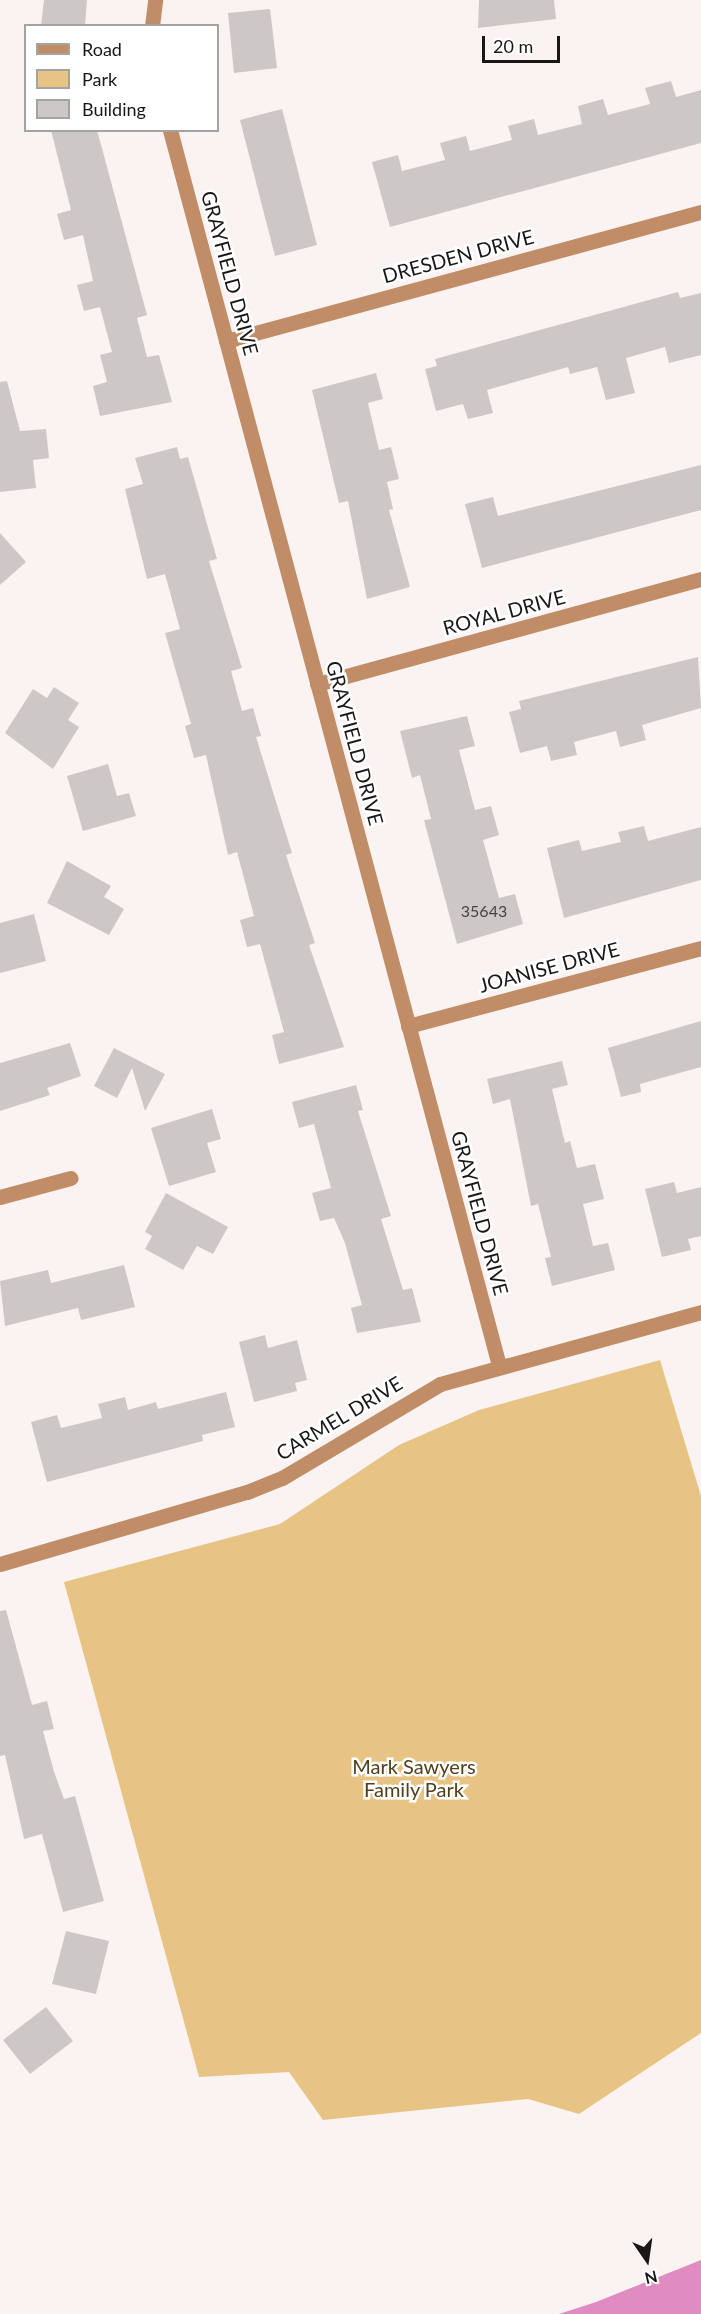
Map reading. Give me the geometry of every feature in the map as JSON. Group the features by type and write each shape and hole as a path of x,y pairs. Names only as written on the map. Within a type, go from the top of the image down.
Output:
{"street":[{"path":"152,24 155,0"},
{"name":"GRAYFIELD DRIVE","path":"171,132 499,1366"},
{"name":"DRESDEN DRIVE","path":"226,341 701,212"},
{"name":"ROYAL DRIVE","path":"317,684 701,579"},
{"name":"JOANISE DRIVE","path":"408,1026 701,948"},
{"path":"0,1197 71,1178"},
{"name":"CARMEL DRIVE","path":"0,1564 247,1492 290,1473 399,1404 499,1366 701,1312"}],"green space":[{"name":"Mark Sawyers Family Park","path":"660,1360 701,1496 701,2033 579,2114 528,2099 323,2120 289,2072 199,2077 64,1582 280,1524 399,1445 479,1410"}],"shaded area":[{"path":"701,2260 701,2314 559,2314 596,2302"}],"building":[{"path":"44,0 87,0 85,24 41,24"},
{"path":"479,0 554,0 556,19 478,28"},
{"path":"270,9 277,68 234,73 228,13"},
{"path":"671,81 676,97 701,90 701,143 390,227 372,162 398,155 402,171 445,160 440,143 466,136 470,151 512,140 508,126 534,119 538,135 582,124 578,106 603,99 608,115 650,104 645,88"},
{"path":"282,109 317,245 275,256 240,120"},
{"path":"52,132 98,132 147,315 137,318 147,357 159,355 172,402 100,416 93,386 107,382 100,355 112,352 100,307 84,311 77,285 93,281 83,235 64,240 57,214 71,210"},
{"path":"678,292 680,298 701,293 701,355 669,363 665,347 626,358 635,393 606,400 597,367 570,374 568,367 487,390 493,413 468,419 463,404 436,411 425,369 437,366 435,359"},
{"path":"376,373 383,399 368,403 379,450 391,447 399,479 387,482 393,509 389,510 410,587 367,599 348,501 339,503 312,390"},
{"path":"7,381 20,431 46,429 49,458 33,460 36,488 0,492 0,382"},
{"path":"177,447 180,459 188,457 217,559 209,561 242,668 231,671 242,711 253,708 261,736 256,737 292,853 286,855 315,943 309,945 344,1047 279,1064 272,1035 284,1032 260,944 247,947 240,920 254,916 237,852 228,855 206,755 194,758 185,726 191,724 165,633 180,629 165,574 147,579 125,489 143,484 135,458"},
{"path":"701,465 701,510 482,568 465,504 493,497 498,516"},
{"path":"0,533 26,562 0,585"},
{"path":"698,657 701,708 642,725 646,740 620,747 616,731 574,742 577,755 551,761 547,746 520,753 509,712 521,709 519,701"},
{"path":"54,687 79,703 68,720 79,727 53,769 5,733 33,689 47,698"},
{"path":"467,716 475,746 459,750 475,810 491,806 499,835 483,840 499,898 515,894 523,924 457,944 424,820 431,819 420,775 412,778 400,731"},
{"path":"108,764 117,796 129,793 136,816 83,831 67,776"},
{"path":"644,826 648,841 701,827 701,880 564,918 547,848 579,840 582,851 621,842 618,832"},
{"path":"67,861 111,886 104,897 124,909 109,935 47,903"},
{"path":"34,914 46,961 0,973 0,923"},
{"path":"701,1021 701,1067 640,1084 641,1092 621,1097 608,1048"},
{"path":"70,1043 81,1076 47,1088 50,1095 0,1111 0,1063"},
{"path":"114,1048 165,1074 145,1111 132,1068 117,1098 94,1086"},
{"path":"562,1061 568,1085 552,1089 565,1143 570,1141 577,1168 595,1164 604,1199 583,1204 593,1246 608,1243 615,1270 552,1286 545,1258 551,1257 538,1204 531,1206 510,1099 493,1104 487,1079"},
{"path":"356,1085 363,1110 358,1111 391,1216 381,1219 403,1290 412,1288 421,1322 357,1333 351,1308 362,1305 345,1243 334,1218 320,1221 312,1193 331,1188 314,1124 299,1128 292,1102"},
{"path":"212,1109 221,1139 207,1143 216,1172 169,1186 151,1128"},
{"path":"674,1182 677,1193 701,1187 701,1236 688,1239 691,1250 662,1257 645,1189"},
{"path":"166,1193 228,1227 213,1254 197,1246 183,1270 145,1249 152,1236 145,1232"},
{"path":"124,1265 135,1307 81,1320 78,1308 5,1326 0,1281 48,1270 51,1283"},
{"path":"265,1335 268,1348 297,1340 307,1380 295,1383 297,1391 254,1402 239,1342"},
{"path":"226,1392 235,1427 202,1435 203,1441 47,1482 31,1422 57,1415 61,1428 102,1418 98,1404 125,1397 128,1410 156,1402 158,1409"},
{"path":"6,1610 32,1705 47,1701 54,1729 43,1731 54,1772 64,1799 75,1796 104,1901 63,1912 42,1834 24,1839 5,1755 0,1756 0,1611"},
{"path":"66,1931 109,1941 96,1994 52,1984"},
{"path":"46,2007 73,2041 30,2074 3,2040"}]}
